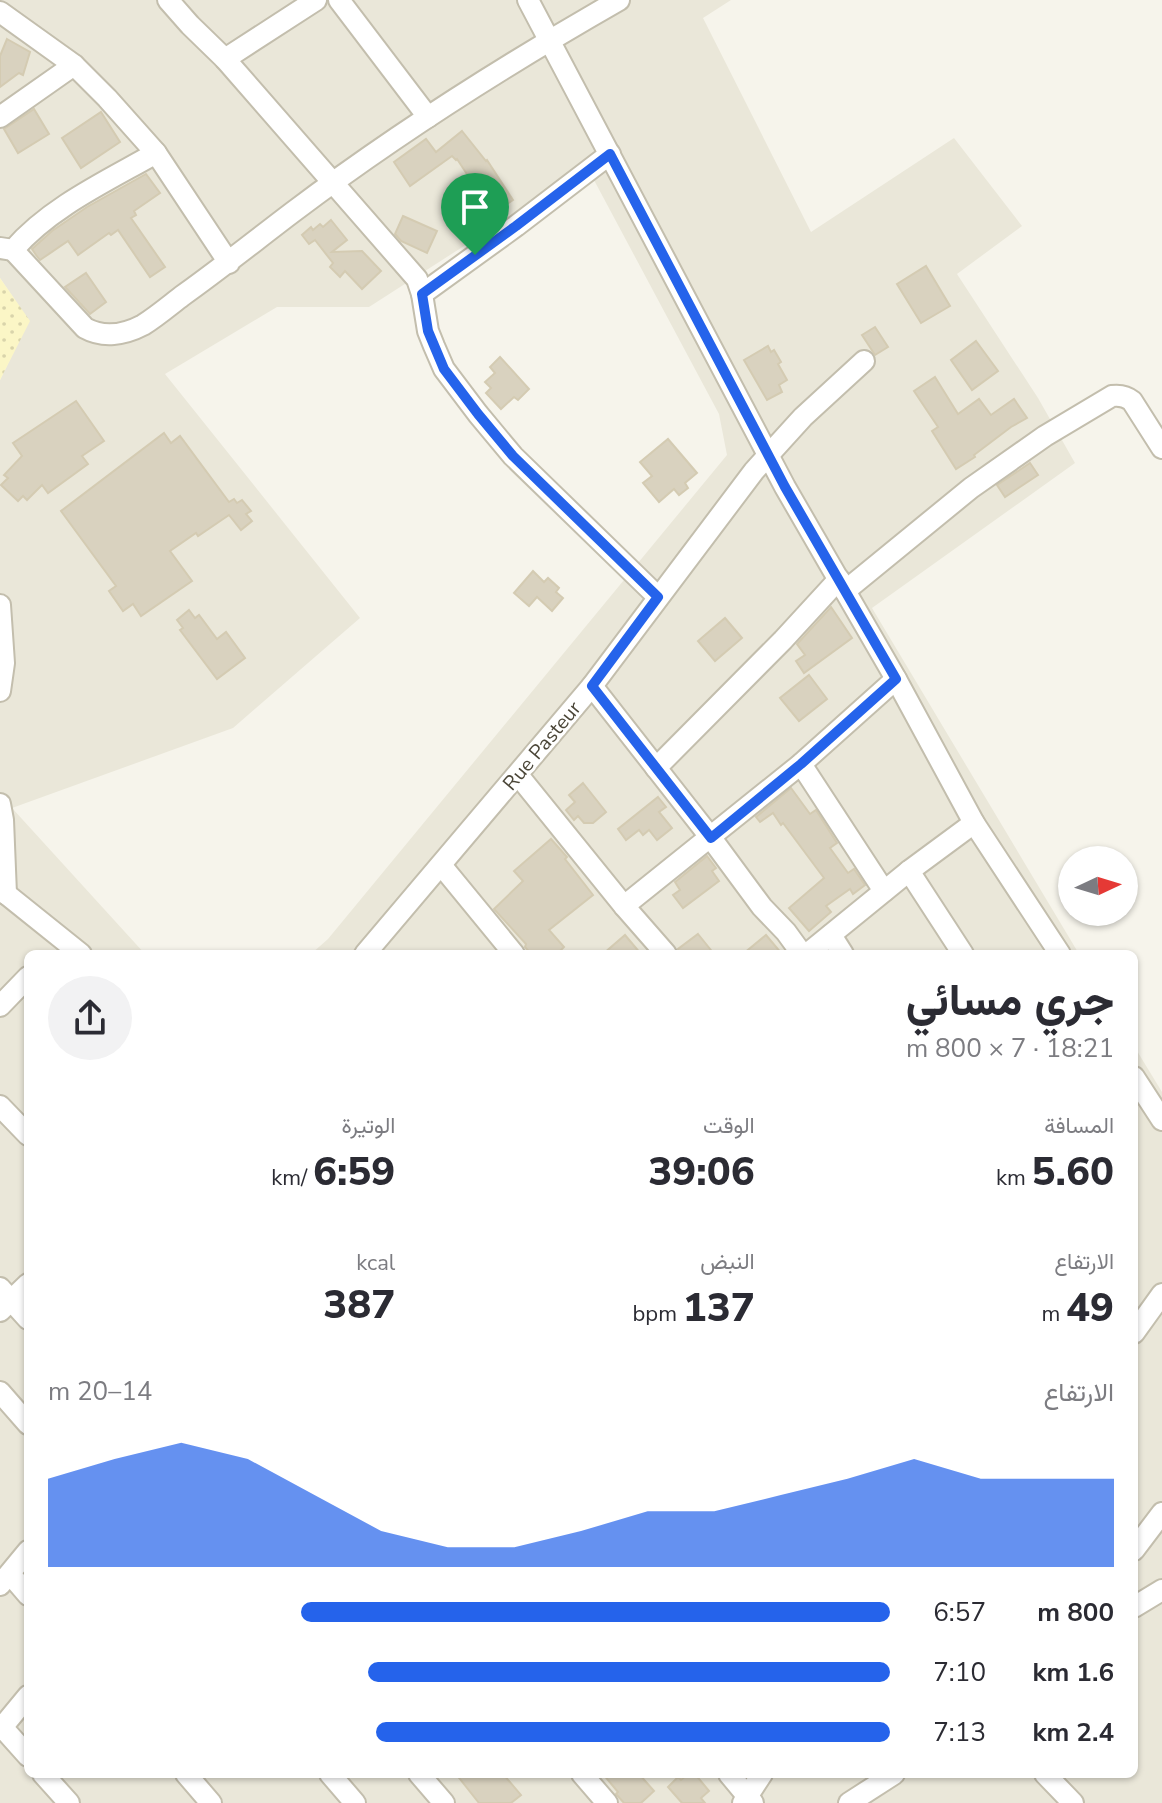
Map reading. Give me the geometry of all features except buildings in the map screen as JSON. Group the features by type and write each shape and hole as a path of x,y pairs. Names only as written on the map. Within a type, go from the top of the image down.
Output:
{"street":[{"path":"168,0 225,59 417,279 428,331 444,369 478,414 513,456 658,597"},
{"path":"225,59 316,0"},
{"path":"339,0 428,117"},
{"path":"528,0 768,455 974,823 1055,950"},
{"path":"156,153 73,201 6,249 85,328 96,334 126,332 143,325 333,183 428,117 550,39 619,0"},
{"path":"0,12 74,65 107,98 156,153 229,263"},
{"path":"0,117 74,65"},
{"path":"422,294 610,154"},
{"name":"Rue Pasteur","path":"370,950 592,686 768,455 803,417 864,361"},
{"path":"656,768 842,585 1045,436 1112,396 1119,395 1132,401 1162,448"},
{"path":"0,607 4,663 0,691"},
{"path":"624,906 801,764 896,679"},
{"path":"592,686 762,907 801,950"},
{"path":"801,764 884,891"},
{"path":"518,775 662,950"},
{"path":"0,804 3,820 3,892 58,947"},
{"path":"810,950 974,823"},
{"path":"441,865 511,950"},
{"path":"909,871 960,950"},
{"path":"831,935 840,950"},
{"path":"0,1006 24,981"},
{"path":"1138,1083 1162,1120"},
{"path":"0,1106 24,1125"},
{"path":"24,1286 4,1299 24,1316"},
{"path":"1138,1327 1162,1294"},
{"path":"0,1392 24,1419"},
{"path":"1138,1545 1162,1513"},
{"path":"24,1556 5,1580 24,1592"},
{"path":"1138,1605 1162,1590"},
{"path":"24,1701 1,1729 24,1752"},
{"path":"47,1778 69,1803"},
{"path":"189,1778 211,1803"},
{"path":"333,1778 355,1803"},
{"path":"422,1778 444,1803"},
{"path":"585,1778 607,1803"},
{"path":"732,1778 748,1801 760,1778"},
{"path":"849,1803 888,1778"},
{"path":"1049,1778 1073,1803"}],"shaded area":[{"path":"0,0 731,0 703,18 811,232 954,138 1022,226 957,274 1038,398 1075,463 872,608 1058,919 1058,926 1062,926 1077,950 316,950 328,939 727,455 719,414 587,167 369,307 277,307 165,374 360,618 233,728 12,808 141,950 24,950 24,1778 1138,1778 1138,1053 1162,1092 1162,1803 0,1803 0,380 29,321 0,278"}],"sand":[{"path":"0,278 30,321 0,380"}],"route":[{"path":"610,154 785,487 896,679 801,764 711,838 592,686 658,597 513,456 444,369 434,346 428,331 422,294 475,255 610,154"}]}
